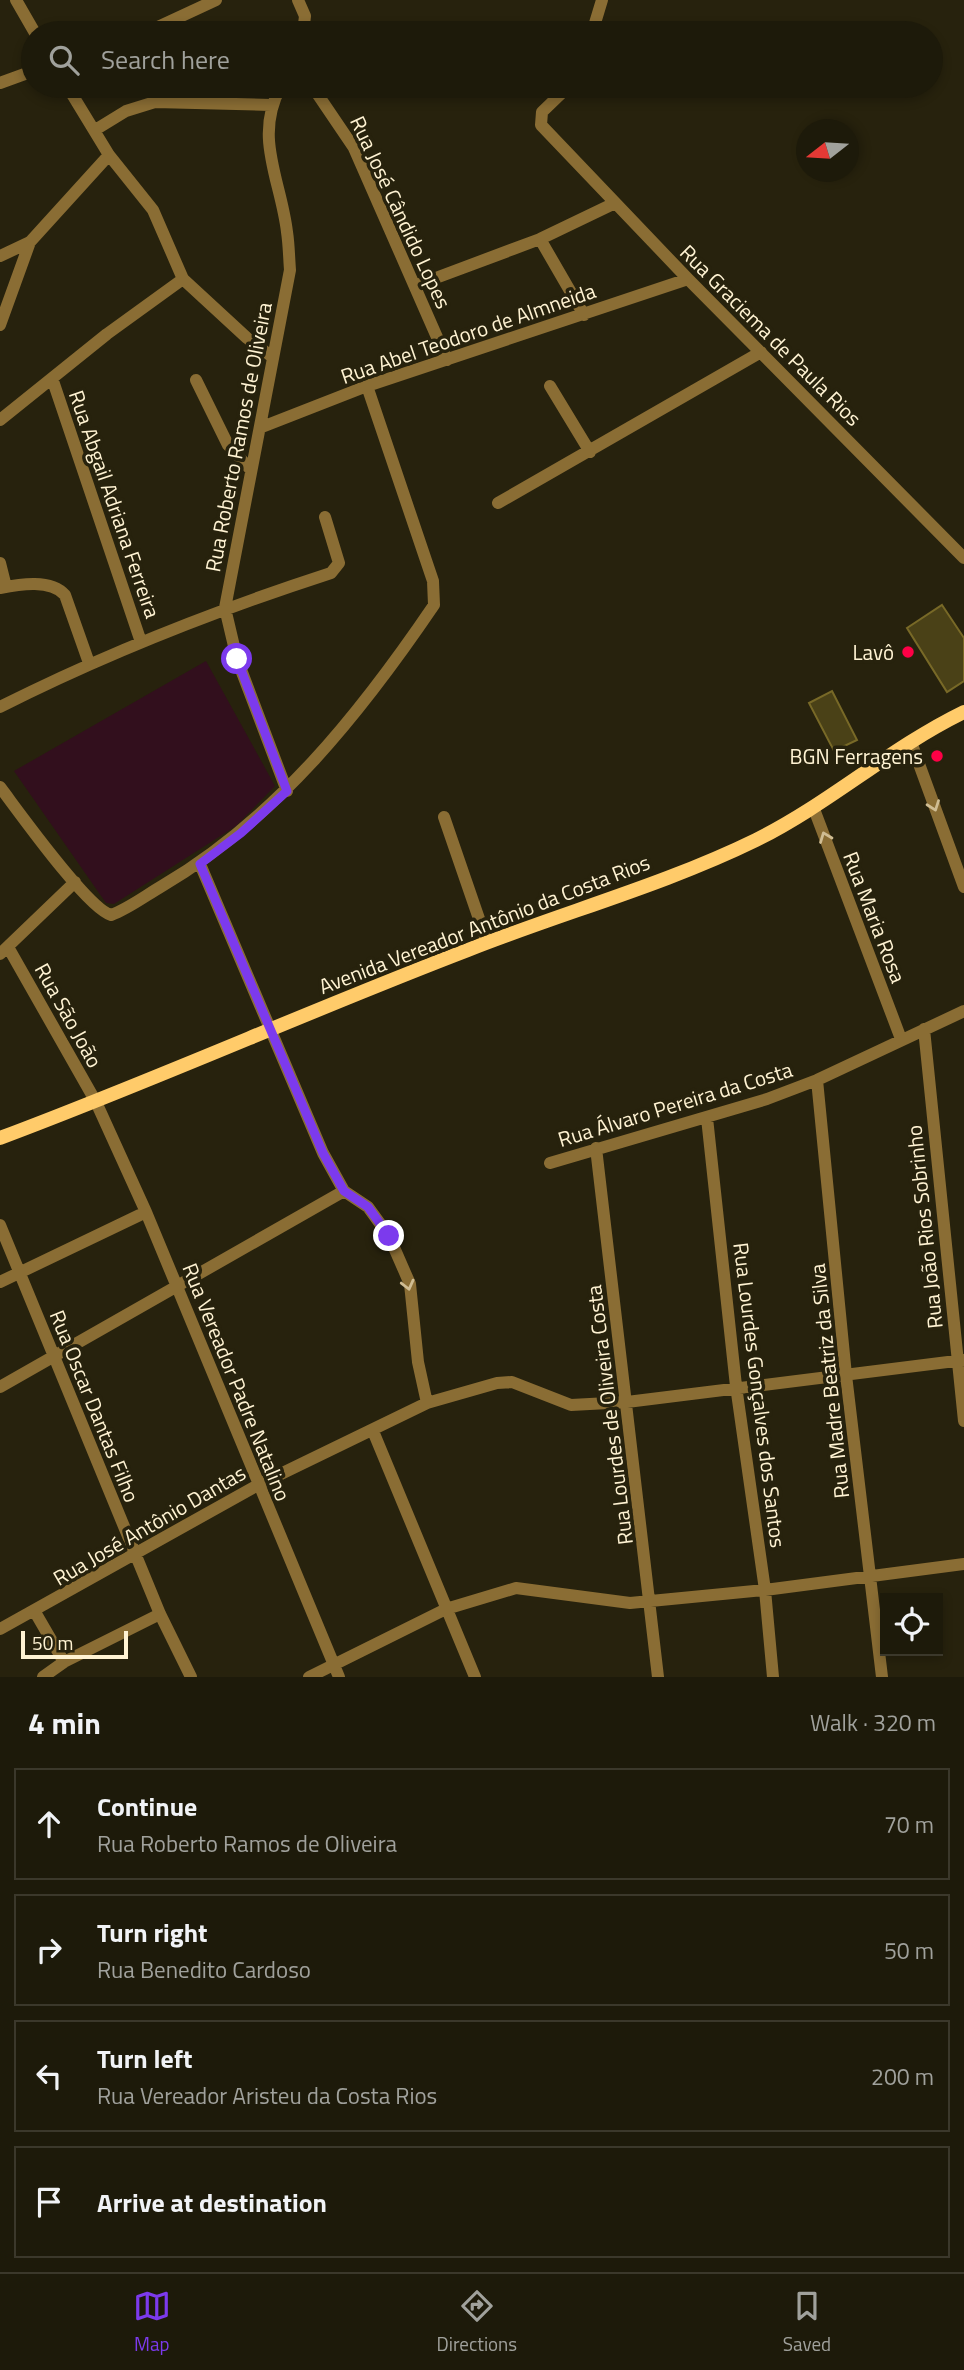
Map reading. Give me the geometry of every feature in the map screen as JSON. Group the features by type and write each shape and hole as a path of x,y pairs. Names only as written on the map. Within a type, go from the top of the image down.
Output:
{"main road":[{"name":"Avenida Vereador Antônio da Costa Rios","path":"0,1138 96,1102 271,1027 487,942 697,867 814,809 911,742 964,712"}],"street":[{"path":"16,0 28,21"},
{"path":"171,21 216,0"},
{"path":"298,0 304,21"},
{"path":"595,21 601,0"},
{"path":"0,82 21,75"},
{"path":"75,98 109,155 153,211 183,279 247,338 271,356"},
{"name":"Rua Roberto Ramos de Oliveira","path":"275,98 271,105 270,160 287,231 290,270 271,356 262,427 250,469 225,608 237,659 287,791"},
{"name":"Rua José Cândido Lopes","path":"320,98 354,148 417,285 447,360"},
{"name":"Rua Graciema de Paula Rios","path":"557,98 542,112 541,125 688,279 964,558"},
{"path":"95,130 125,111 155,102 271,105"},
{"path":"0,326 30,242 109,155"},
{"path":"417,285 540,239 615,203"},
{"path":"540,239 584,315"},
{"path":"0,256 30,242"},
{"path":"0,420 183,279"},
{"name":"Rua Abel Teodoro de Almneida","path":"262,427 367,386 688,279"},
{"path":"498,503 761,352"},
{"name":"Rua Abgail Adriana Ferreira","path":"52,378 141,642"},
{"path":"196,380 228,445 250,469"},
{"path":"0,787 101,912 111,915 200,864 241,833 287,791 341,728 434,605 433,581 367,386"},
{"path":"550,386 590,452"},
{"path":"0,707 89,663 225,608 337,569 339,563 336,549 325,517"},
{"path":"0,563 3,587 50,585 59,588 65,595 89,663"},
{"path":"911,742 964,887"},
{"name":"Rua Maria Rosa","path":"814,809 901,1039"},
{"path":"444,817 487,942"},
{"path":"200,864 323,1153 344,1191 368,1207 389,1236 410,1284 418,1362 427,1403"},
{"path":"4,950 75,882"},
{"name":"Rua São João","path":"4,950 96,1102"},
{"name":"Rua Álvaro Pereira da Costa","path":"550,1163 708,1118 817,1080 964,1010"},
{"name":"Rua João Rios Sobrinho","path":"924,1029 960,1361 964,1421"},
{"name":"Rua Madre Beatriz da Silva","path":"817,1080 846,1376 882,1677"},
{"name":"Rua Vereador Padre Natalino","path":"96,1102 146,1212 336,1671"},
{"name":"Rua Lourdes Gonçalves dos Santos","path":"708,1118 736,1386 765,1591 773,1677"},
{"name":"Rua Lourdes de Oliveira Costa","path":"596,1148 659,1677"},
{"path":"0,1387 344,1191"},
{"path":"0,1282 146,1212"},
{"name":"Rua Oscar Dantas Filho","path":"0,1225 160,1614 191,1677"},
{"path":"627,1402 736,1386 846,1376 960,1361"},
{"name":"Rua José Antônio Dantas","path":"0,1629 35,1612 258,1485 427,1403 496,1383 512,1382 571,1405 627,1402"},
{"path":"373,1431 475,1677"},
{"path":"309,1677 336,1671 446,1609 516,1588 630,1603 650,1602 765,1591 964,1564"},
{"path":"35,1612 64,1662"},
{"path":"43,1677 64,1662 160,1614"}],"shaded area":[{"path":"206,661 275,786 236,826 114,904 106,903 14,771"}],"building":[{"path":"942,605 964,638 964,681 947,692 907,628"},
{"path":"832,691 857,740 834,751 809,703"}],"place":[{"name":"Lavô","path":"908,652"},
{"name":"BGN Ferragens","path":"937,756"}],"route":[{"path":"237,659 287,791 241,833 200,864 323,1153 344,1191 368,1207 389,1236"}]}
